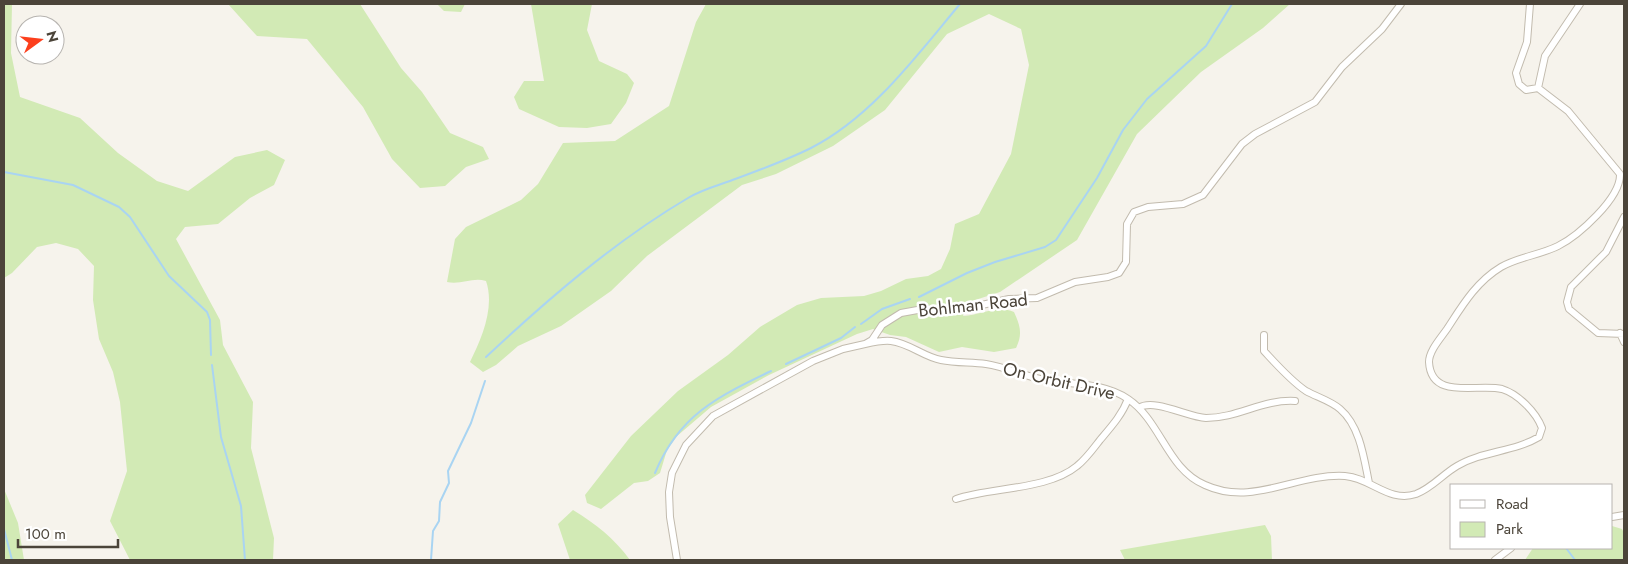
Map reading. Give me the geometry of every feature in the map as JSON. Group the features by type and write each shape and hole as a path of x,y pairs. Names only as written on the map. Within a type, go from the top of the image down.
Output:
{"street":[{"name":"Bohlman Road","path":"865,344 872,340 882,325 902,313 923,309 960,309 1009,299 1037,298 1075,282 1108,277 1118,273 1126,262 1127,224 1134,212 1148,207 1184,204 1203,195 1234,154 1249,139 1315,102 1342,67 1382,29 1401,4"},
{"path":"1530,4 1526,42 1516,77 1524,89 1538,88 1545,56 1580,4"},
{"name":"On Orbit Drive","path":"865,344 894,341 938,360 985,364 1028,377 1109,389 1128,399 1139,408 1180,468 1204,485 1220,491 1251,493 1270,491 1314,477 1347,476 1369,483 1385,493 1401,496 1416,494 1457,466 1539,437 1542,428 1539,420 1514,395 1495,388 1456,388 1442,385 1431,370 1430,356 1471,293 1484,279 1502,266 1557,247 1570,239 1610,200 1619,187 1622,178 1568,111 1538,88"},
{"path":"1624,217 1606,252 1572,287 1567,302 1569,309 1598,333 1622,334 1624,342"},
{"path":"1264,335 1264,352 1304,390 1339,408 1350,421 1365,460 1369,483"},
{"path":"677,560 670,517 669,492 672,473 686,446 702,426 727,406 813,361 842,349 865,344"},
{"path":"956,499 971,494 1038,482 1069,472 1086,457 1116,420 1128,399"},
{"path":"1139,408 1148,405 1203,418 1220,417 1270,402 1295,401"},
{"path":"1495,560 1510,549"}],"green space":[{"path":"4,4 12,4 11,53 20,97 80,118 118,153 157,181 188,191 235,157 267,150 285,160 274,185 250,198 218,224 185,227 176,239 220,320 223,345 253,402 251,448 274,538 273,560 130,560 110,521 127,471 120,402 113,372 99,339 93,300 94,266 78,249 56,243 37,247 12,273 4,278"},
{"path":"228,4 360,4 401,68 422,92 450,133 483,147 489,159 466,167 445,186 420,188 392,159 363,107 307,39 257,36"},
{"path":"437,4 465,4 461,12 444,11"},
{"path":"531,4 592,4 587,30 599,61 627,74 634,83 626,103 611,124 587,128 559,127 519,109 514,97 524,81 544,81"},
{"path":"706,4 1290,4 1263,28 1201,72 1137,134 1077,240 1000,292 969,302 963,316 995,310 1014,312 1020,330 1016,348 994,352 962,347 939,352 906,337 890,335 873,329 857,334 769,375 711,407 677,436 667,450 660,473 648,481 634,483 601,509 587,503 585,495 631,436 678,391 728,355 760,327 797,305 821,298 864,296 881,291 906,279 928,276 941,269 950,249 955,224 979,214 1011,154 1029,65 1021,29 989,14 947,34 885,110 833,146 776,174 742,185 647,256 611,291 561,326 518,346 496,365 483,372 470,362 483,333 488,312 489,301 486,281 447,282 455,239 466,227 521,200 538,184 563,143 615,141 669,106 696,22"},
{"path":"4,489 18,523 24,560 4,560"},
{"path":"573,510 604,532 630,560 570,560 558,524"},
{"path":"1265,525 1271,536 1272,560 1125,560 1120,550"},
{"path":"1613,526 1622,529 1624,533 1624,560 1525,560 1532,549 1613,549"}],"waterway":[{"path":"486,357 583,272 661,215 698,193 771,166 811,148 854,120 892,84 960,4"},
{"path":"919,297 967,273 995,262 1045,247 1056,240 1097,178 1123,130 1147,99 1206,46 1232,4"},
{"path":"4,172 73,185 119,207 130,217 169,276 207,312 210,320 211,355"},
{"path":"861,324 882,309 910,299"},
{"path":"786,364 841,338 855,327"},
{"path":"212,365 221,437 241,506 245,560"},
{"path":"655,473 665,453 688,422 717,399 771,371"},
{"path":"431,560 433,531 439,521 440,502 449,483 448,471 471,423 485,381"},
{"path":"4,529 12,560"},
{"path":"1567,549 1575,560"}]}
